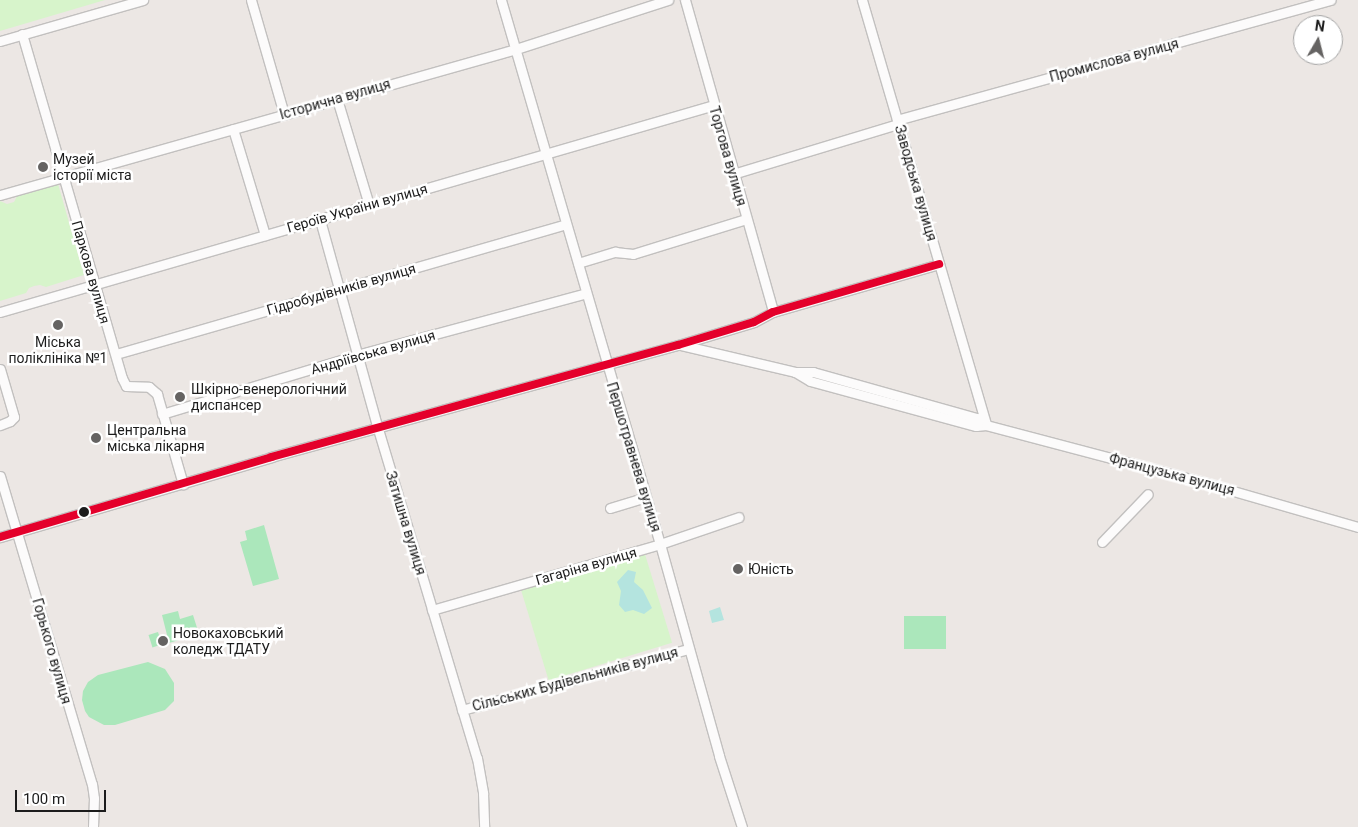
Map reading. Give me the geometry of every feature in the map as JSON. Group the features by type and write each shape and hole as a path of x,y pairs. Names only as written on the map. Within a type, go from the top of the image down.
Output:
{"street":[{"path":"0,41 143,0"},
{"path":"251,0 284,114"},
{"name":"Першотравнева вулиця","path":"501,0 660,544 688,649 742,827"},
{"name":"Історична вулиця","path":"0,194 516,48 668,0"},
{"name":"Торгова вулиця","path":"684,0 774,312"},
{"name":"Заводська вулиця","path":"862,0 986,424"},
{"name":"Промислова вулиця","path":"898,122 1331,0"},
{"name":"Паркова вулиця","path":"22,34 94,284 126,386 149,387 157,394 183,484"},
{"path":"337,99 369,205"},
{"name":"Героїв України вулиця","path":"0,312 714,105"},
{"path":"733,174 898,122"},
{"path":"233,129 265,235"},
{"path":"578,263 615,252 633,254 746,219"},
{"name":"Затишна вулиця","path":"320,220 378,429 477,758 483,793 484,827"},
{"name":"Гідробудівників вулиця","path":"116,354 566,224"},
{"path":"0,537 271,457 678,345 754,322 774,312 939,264"},
{"name":"Андріївська вулиця","path":"162,414 357,355 586,293"},
{"name":"Французька вулиця","path":"678,345 795,372 810,381 889,403 976,426 986,424 1201,482 1358,528"},
{"path":"0,369 2,385 14,417 0,425"},
{"name":"Горького вулиця","path":"0,476 92,784 94,798 93,827"},
{"path":"1102,542 1148,494"},
{"path":"610,508 645,497"},
{"name":"Гагаріна вулиця","path":"432,610 660,544 739,518"},
{"name":"Сільських Будівельників вулиця","path":"462,710 688,649"}],"green space":[{"path":"0,0 105,0 0,31"},
{"path":"58,184 84,275 46,287 34,286 29,288 26,293 0,301 0,201 7,204 14,202 17,196"},
{"path":"264,525 279,579 253,586 240,542 247,540 245,531"},
{"path":"644,551 672,643 549,681 521,589"},
{"path":"178,611 180,619 193,615 199,634 169,643 162,615"},
{"path":"904,616 946,616 946,649 904,649"},
{"path":"158,632 162,644 153,647 148,635"},
{"path":"148,662 165,669 174,683 174,701 165,710 115,725 104,725 89,717 82,700 83,691 88,682 98,675"}],"water":[{"path":"628,570 636,572 634,582 643,590 652,608 644,614 633,610 625,612 619,605 621,591 617,582"},
{"path":"720,607 724,620 712,623 709,611"}],"transit line":[{"path":"0,537 271,457 678,345 754,322 773,312 939,264"}],"place":[{"name":"Музей історії міста","path":"43,167"},
{"name":"Міська поліклініка №1","path":"58,325"},
{"name":"Шкірно-венерологічний диспансер","path":"180,397"},
{"name":"Центральна міська лікарня","path":"96,438"},
{"name":"Юність","path":"738,569"},
{"name":"Новокаховський коледж ТДАТУ","path":"163,641"}]}
